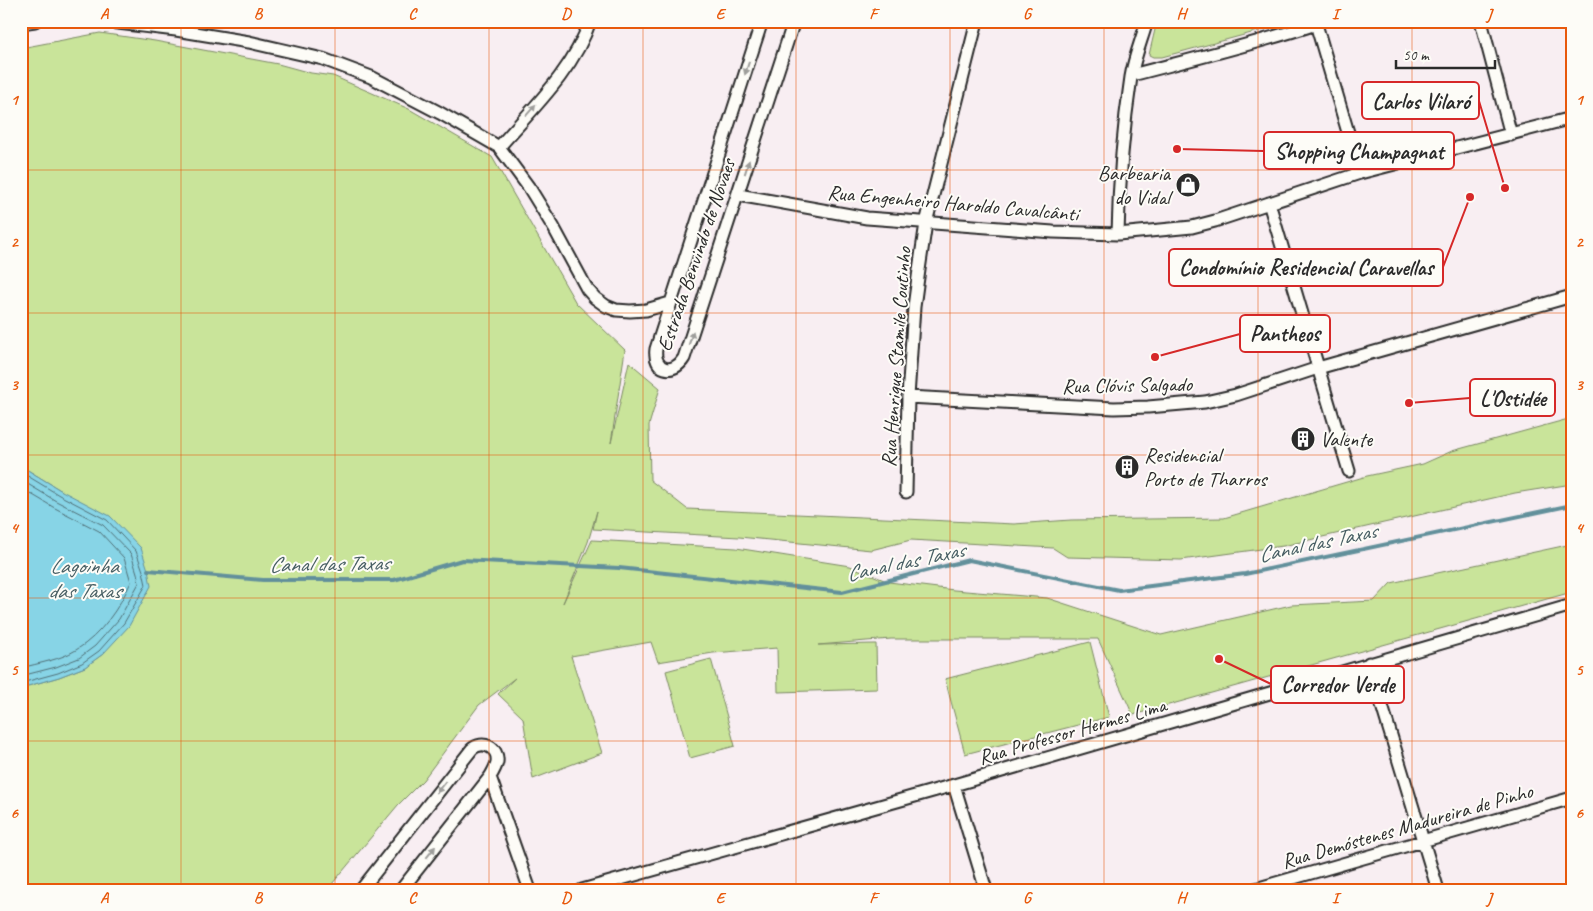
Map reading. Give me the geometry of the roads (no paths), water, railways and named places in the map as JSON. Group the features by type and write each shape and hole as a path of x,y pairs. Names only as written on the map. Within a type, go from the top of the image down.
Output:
{"street":[{"path":"21,23 35,21"},
{"path":"101,21 176,30 249,42 323,59 371,77 440,112 499,147 530,189 554,228 587,289 595,298 616,310 630,311 646,310 670,303"},
{"path":"499,147 564,72 578,51 590,21"},
{"name":"Estrada Benvindo de Novaes","path":"762,21 670,303 655,356 657,362 662,367 668,369 681,364 684,358 794,21"},
{"name":"Rua Henrique Stamile Coutinho","path":"906,492 908,397 914,308 926,223 977,21"},
{"path":"1118,234 1118,198 1132,75 1147,21"},
{"path":"1481,21 1511,135"},
{"path":"1132,75 1231,50 1315,23 1360,173"},
{"name":"Rua Engenheiro Haroldo Cavalcânti","path":"738,195 867,218 1053,232 1118,234 1192,227 1360,173 1572,118"},
{"path":"1268,203 1349,471"},
{"name":"Rua Clóvis Salgado","path":"908,397 1114,408 1205,402 1236,395 1318,368 1572,296"},
{"name":"Rua Professor Hermes Lima","path":"582,890 954,785 1572,605"},
{"path":"1369,663 1438,890"},
{"path":"361,890 472,749 476,745 488,746 496,754 497,760 490,777 401,890"},
{"path":"490,777 530,890"},
{"path":"954,785 986,890"},
{"name":"Rua Demóstenes Madureira de Pinho","path":"1252,890 1572,798"}],"water":[{"name":"Lagoinha das Taxas","path":"21,466 62,491 110,516 141,548 151,586 129,626 103,654 85,667 21,688"}],"waterway":[{"name":"Canal das Taxas","path":"148,570 263,580 394,580 462,560 619,568 842,592 969,560 1119,590 1245,574 1572,505"}],"place":[{"name":"Shopping Champagnat","path":"1177,149"},
{"name":"Barbearia do Vidal","path":"1188,185"},
{"name":"Carlos Vilaró","path":"1505,188"},
{"name":"Condomínio Residencial Caravellas","path":"1470,197"},
{"name":"Pantheos","path":"1155,357"},
{"name":"L'Ostidée","path":"1409,403"},
{"name":"Valente","path":"1303,439"},
{"name":"Residencial Porto de Tharros","path":"1127,467"},
{"name":"Corredor Verde","path":"1219,659"}]}
